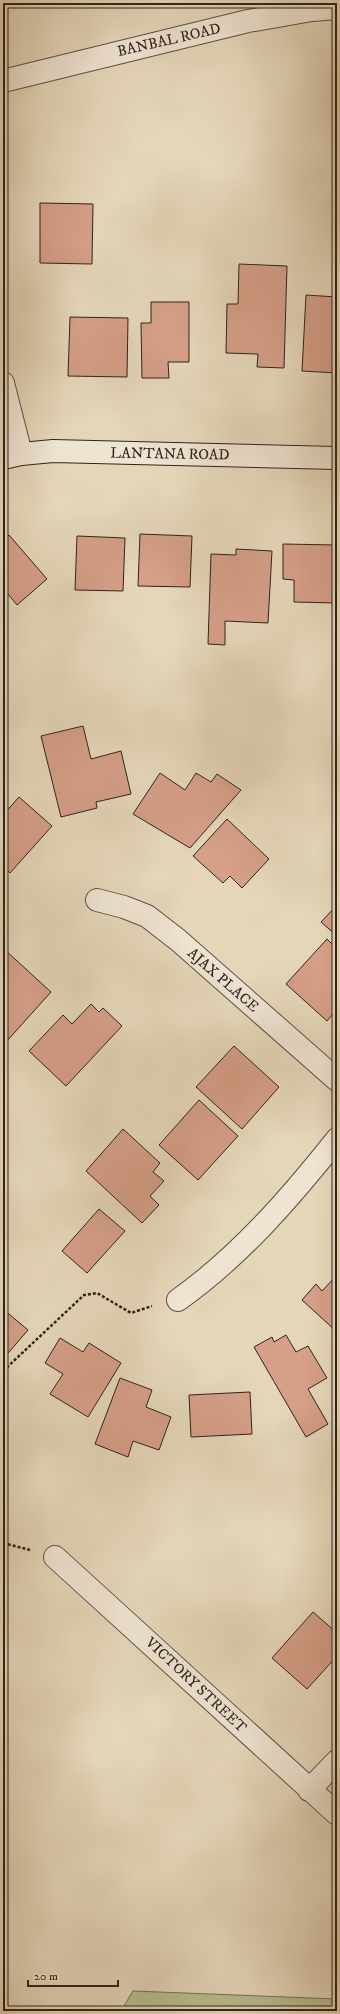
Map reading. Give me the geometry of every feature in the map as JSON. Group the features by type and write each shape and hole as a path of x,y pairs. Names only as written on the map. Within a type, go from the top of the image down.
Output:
{"street":[{"name":"BANBAL ROAD","path":"3,80 248,21 312,10 337,8"},
{"path":"3,383 12,456"},
{"name":"LANTANA ROAD","path":"12,456 53,451 337,458"},
{"name":"AJAX PLACE","path":"97,900 124,907 147,916 178,940 337,1080"},
{"path":"184,1295 238,1250 294,1194 337,1139"},
{"name":"VICTORY STREET","path":"55,1557 337,1814"},
{"path":"309,1790 337,1761"}],"path":[{"path":"3,1371 84,1295 96,1293 131,1313 184,1295"}],"green space":[{"path":"133,1991 337,1999 337,2011 121,2011"}],"building":[{"path":"40,203 93,204 92,264 40,263"},
{"path":"239,264 287,266 284,368 257,367 258,354 226,353 227,304 238,304"},
{"path":"306,295 337,297 337,373 302,371"},
{"path":"151,302 189,302 189,362 168,362 169,378 142,378 141,323 151,323"},
{"path":"70,317 128,318 127,377 68,376"},
{"path":"140,534 192,536 190,587 138,586"},
{"path":"9,535 47,579 17,605 8,594 3,598 3,540"},
{"path":"77,536 125,538 123,591 75,590"},
{"path":"283,544 337,545 337,603 294,602 294,580 283,579"},
{"path":"236,549 272,551 268,623 225,621 225,645 208,644 211,554 236,555"},
{"path":"83,726 91,759 121,751 131,794 96,802 97,808 61,817 41,736"},
{"path":"160,773 185,790 196,773 211,782 217,774 241,790 190,848 133,814"},
{"path":"19,797 52,826 10,873 3,866 3,815"},
{"path":"227,819 269,859 242,888 230,876 223,883 193,856"},
{"path":"337,905 337,936 321,922"},
{"path":"327,939 337,949 337,1009 327,1021 286,984"},
{"path":"4,949 51,992 6,1042 3,1039"},
{"path":"91,1004 99,1012 103,1008 122,1026 66,1086 29,1051 63,1015 72,1024"},
{"path":"234,1046 279,1087 242,1129 196,1087"},
{"path":"199,1100 238,1136 198,1180 159,1145"},
{"path":"123,1129 160,1163 153,1172 164,1181 150,1196 159,1205 142,1223 86,1171"},
{"path":"99,1209 125,1231 87,1273 62,1251"},
{"path":"337,1275 337,1332 302,1300 316,1284 322,1291"},
{"path":"3,1309 28,1330 3,1359"},
{"path":"286,1335 296,1352 308,1346 327,1378 308,1389 328,1424 306,1437 254,1347 272,1337 274,1342"},
{"path":"60,1338 83,1352 89,1343 121,1363 88,1417 50,1394 63,1374 45,1363"},
{"path":"120,1378 152,1390 146,1407 171,1417 159,1450 133,1441 128,1457 95,1444"},
{"path":"250,1392 252,1434 191,1437 189,1395"},
{"path":"313,1612 337,1633 337,1656 307,1689 272,1658"}]}
